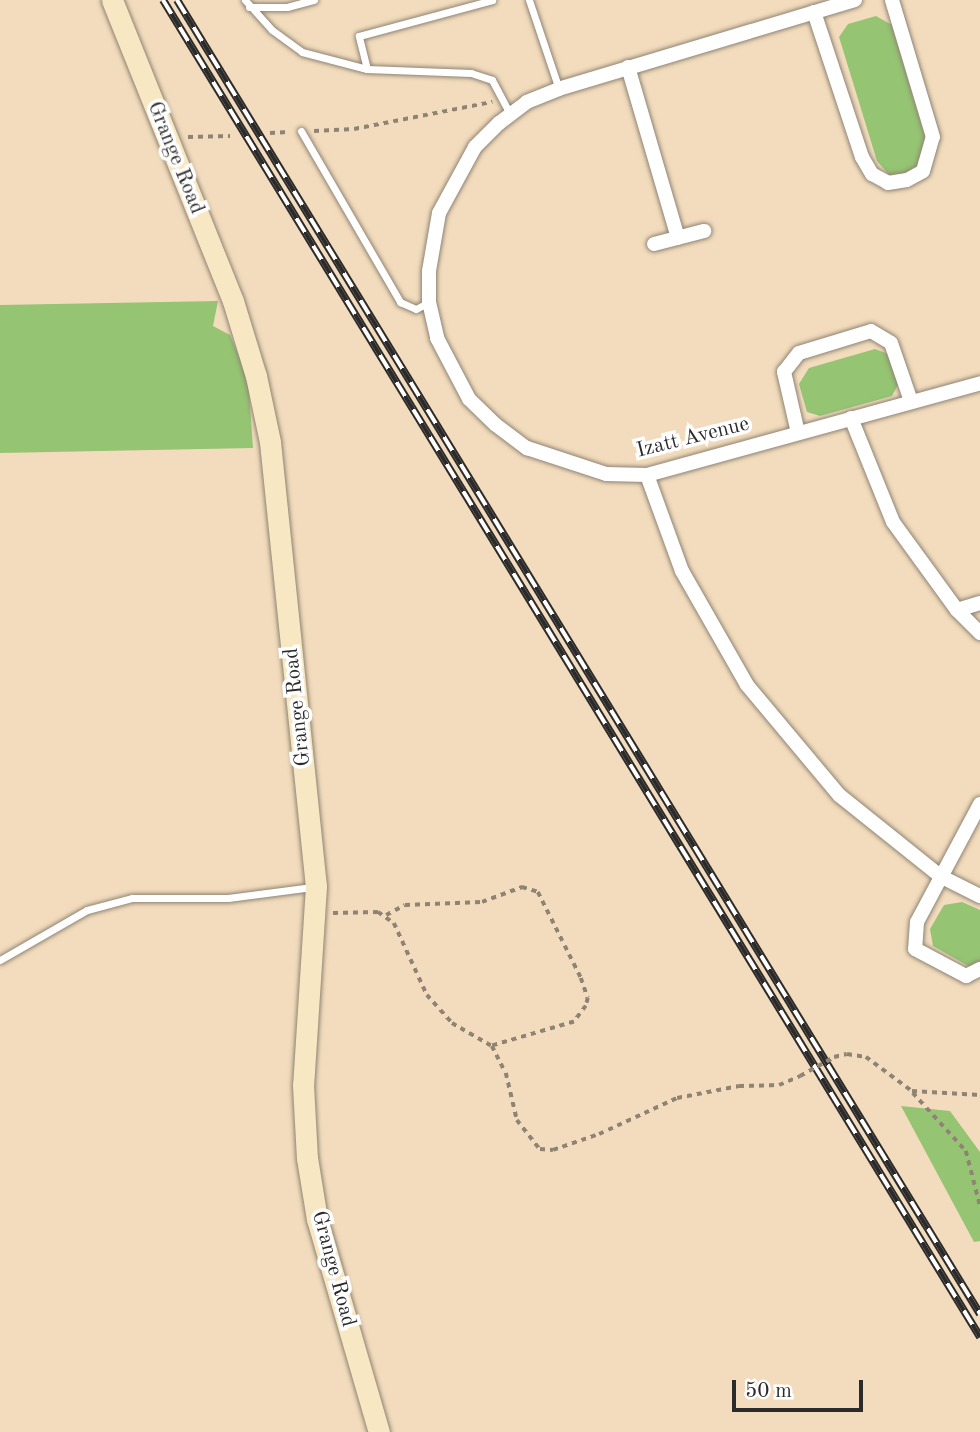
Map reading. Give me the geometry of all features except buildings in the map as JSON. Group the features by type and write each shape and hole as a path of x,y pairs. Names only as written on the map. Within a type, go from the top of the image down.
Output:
{"street":[{"name":"Grange Road","path":"112,0 233,301 256,376 270,442 316,886 303,1085 307,1158 317,1219 379,1432"},
{"name":"Izatt Avenue","path":"855,0 559,89 510,115 475,147 439,213 429,302 450,369 469,399 496,425 527,448 567,464 606,474 647,475 980,383"},
{"path":"814,12 862,157 872,174 888,183 907,180 923,171 933,137 891,0"},
{"path":"628,67 678,238"},
{"path":"654,244 704,231"},
{"path":"798,433 784,372 799,352 871,331 891,343 911,401"},
{"path":"851,418 893,522 957,610 980,633"},
{"path":"647,475 682,571 747,685 839,795 940,876 980,896"},
{"path":"957,610 980,603"},
{"path":"980,804 917,922 915,949 966,976 980,969"}],"lane":[{"path":"247,4 287,7 314,0"},
{"path":"367,69 359,36 492,0"},
{"path":"529,0 559,89"},
{"path":"247,4 302,52 338,65 367,69 471,73 492,80 510,115"},
{"path":"301,131 400,302 416,309 429,302"},
{"path":"0,960 87,911 132,898 228,898 316,886"}],"path":[{"path":"271,133 354,130 488,106 502,95"},
{"path":"182,136 230,136"},
{"path":"315,914 386,915 405,905 482,902 522,887 538,892 581,978 588,998 586,1006 574,1022 492,1046"},
{"path":"386,915 427,995 452,1023 492,1046 506,1073 517,1120 540,1149 553,1150 599,1133 677,1098 739,1086 779,1085 834,1057 866,1057 912,1091 953,1143 966,1151 980,1205"},
{"path":"912,1091 980,1095"}],"green space":[{"path":"876,16 892,25 929,150 919,170 891,177 877,161 839,37 848,24"},
{"path":"218,301 213,326 230,335 248,377 253,448 0,453 0,305"},
{"path":"875,349 888,354 898,385 892,396 820,416 807,412 799,384 809,368"},
{"path":"962,902 980,910 980,963 970,967 933,946 930,929 944,905"},
{"path":"901,1106 950,1111 980,1152 980,1241 974,1242"}],"railway":[{"path":"163,0 980,1337"},
{"path":"177,0 980,1314"}]}
